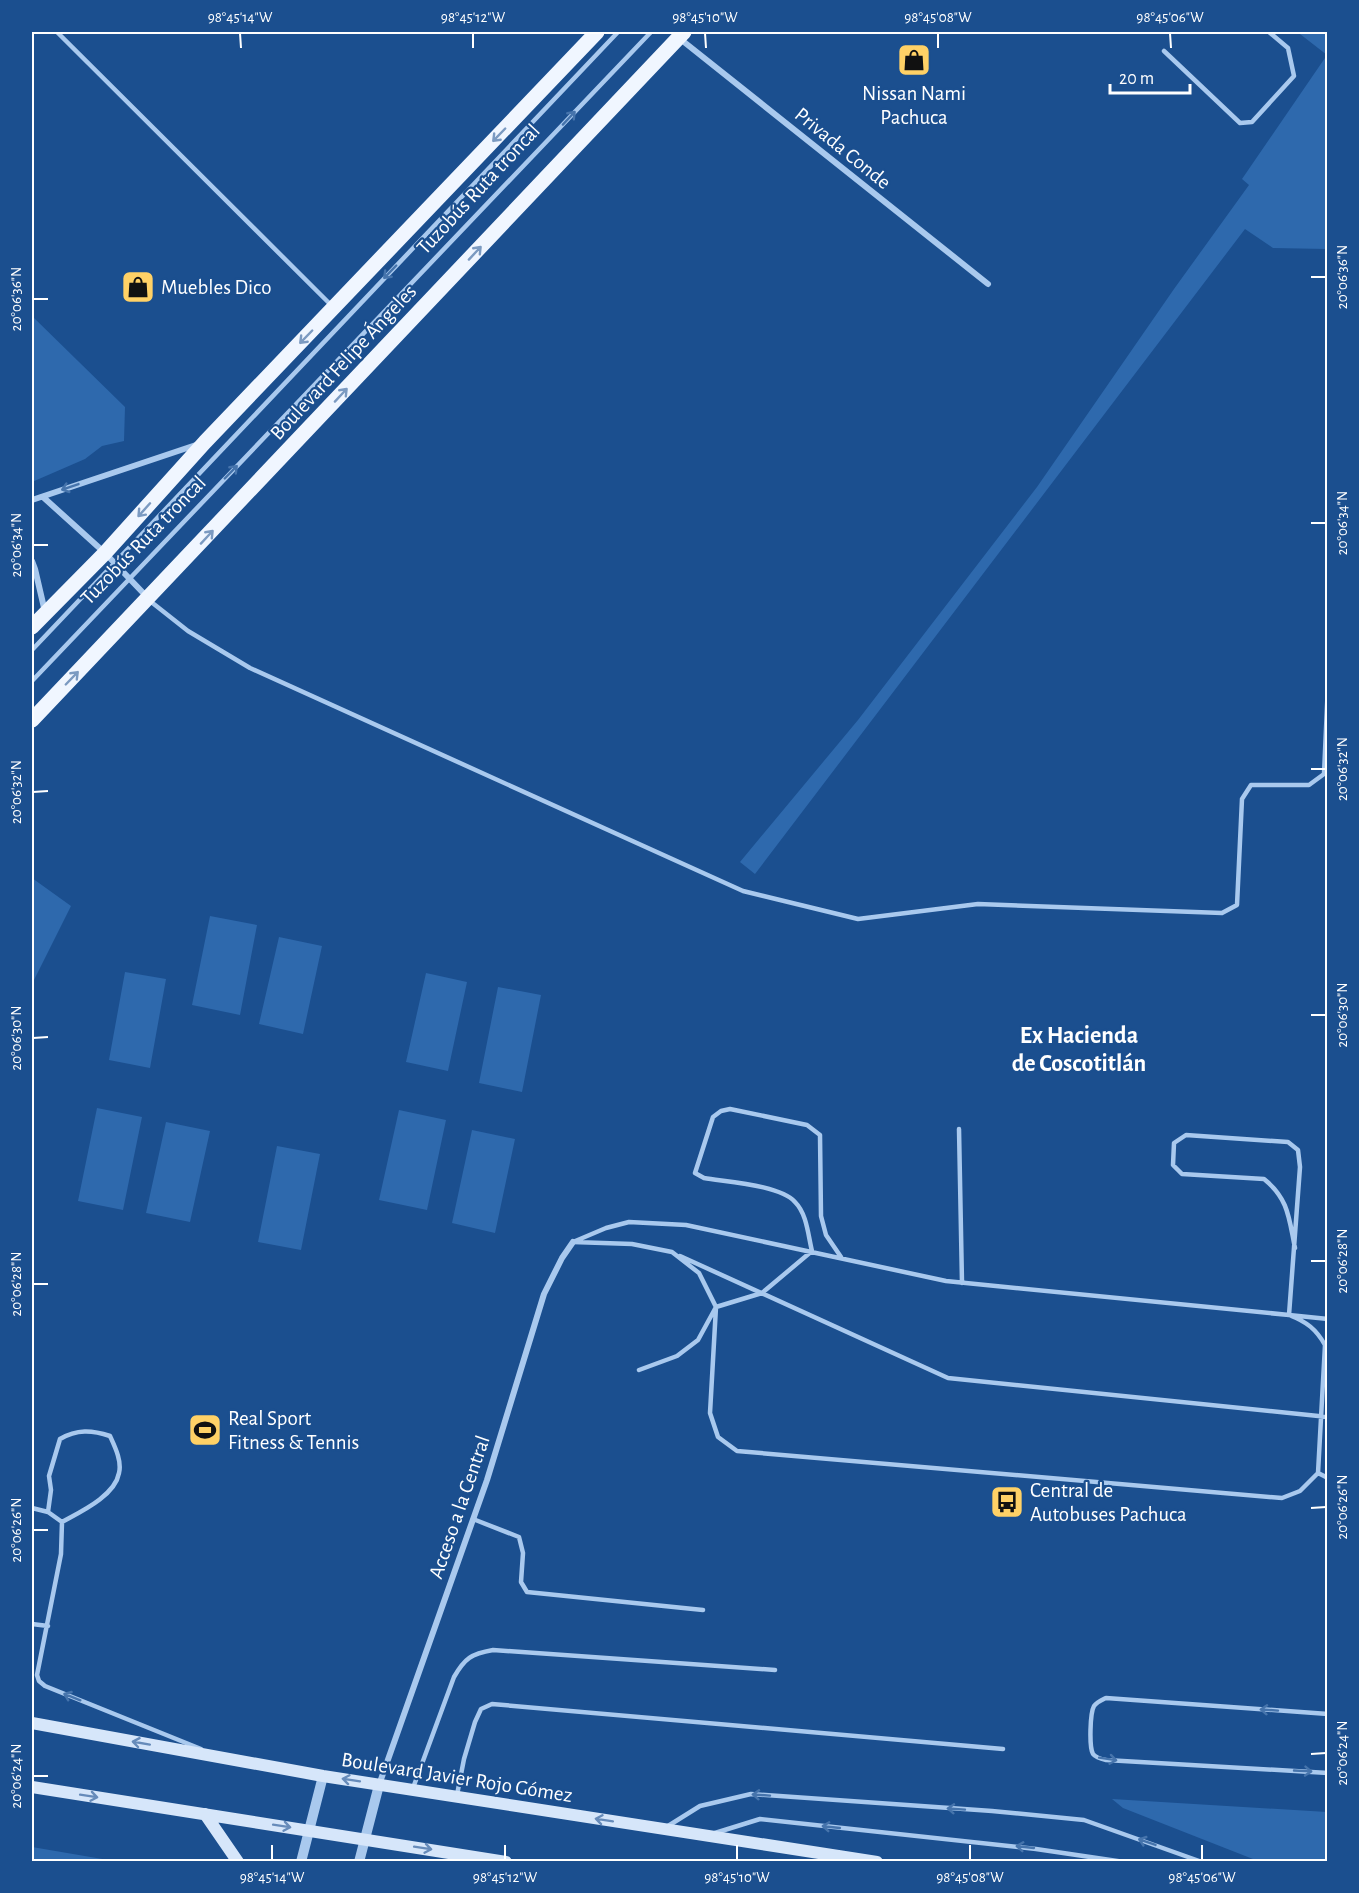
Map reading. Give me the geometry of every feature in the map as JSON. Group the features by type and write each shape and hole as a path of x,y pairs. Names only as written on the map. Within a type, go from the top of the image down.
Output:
{"main road":[{"name":"Boulevard Felipe Ángeles","path":"32,627 45,612 109,558 205,442 597,32"},
{"name":"Boulevard Felipe Ángeles","path":"32,720 681,34"},
{"name":"Boulevard Javier Rojo Gómez","path":"32,1723 323,1776 877,1862"},
{"path":"32,1788 506,1862"},
{"path":"205,1815 238,1862"}],"street":[{"name":"Privada Conde","path":"681,34 988,284"},
{"path":"32,500 205,442"},
{"path":"43,497 109,558 148,599"},
{"path":"32,561 36,569 45,612"},
{"name":"Acceso a la Central","path":"379,1785 473,1519 544,1294 562,1258 573,1242"},
{"path":"301,1862 323,1776"},
{"path":"359,1862 379,1785"}],"lane":[{"path":"57,32 334,307"},
{"name":"Tuzobús Ruta troncal","path":"32,650 109,558 618,32"},
{"name":"Tuzobús Ruta troncal","path":"32,681 651,32"},
{"path":"1164,51 1240,123 1252,122 1294,76 1288,48 1273,33"},
{"path":"148,599 188,631 250,668 743,891 858,919 978,904 1222,913 1237,905 1242,799 1251,785 1309,785 1324,774 1328,684"},
{"path":"812,1251 804,1216 795,1202 784,1194 704,1179 695,1173 713,1117 721,1111 730,1109 807,1125 820,1135 821,1216 826,1235 840,1257"},
{"path":"959,1129 962,1282"},
{"path":"1289,1315 1295,1248 1300,1167 1298,1150 1288,1142 1186,1135 1174,1143 1173,1166 1182,1174 1264,1179 1275,1188 1284,1199 1295,1248"},
{"path":"573,1242 606,1228 629,1222 686,1225 946,1281 1328,1319"},
{"path":"573,1242 632,1244 672,1252 948,1378 1328,1417"},
{"path":"639,1370 677,1356 698,1340 716,1307 762,1293 812,1251"},
{"path":"672,1252 699,1273 716,1307 710,1413 718,1437 737,1451 1282,1498 1300,1491 1318,1473 1325,1345 1319,1334 1306,1322 1289,1315"},
{"path":"48,1512 51,1490 49,1476 60,1439 71,1432 81,1431 98,1432 110,1436 118,1455 120,1473 112,1489 89,1507 62,1522"},
{"path":"1318,1473 1328,1478"},
{"path":"32,1508 48,1512 62,1522"},
{"path":"473,1519 519,1537 523,1553 521,1582 528,1592 703,1610"},
{"path":"62,1522 62,1554 37,1675 39,1681 45,1686 224,1758"},
{"path":"32,1624 48,1626"},
{"path":"412,1790 454,1677 462,1664 474,1653 493,1650 775,1670"},
{"path":"1328,1714 1106,1698 1094,1706 1090,1745 1093,1753 1106,1760 1328,1773"},
{"path":"457,1797 475,1722 481,1709 492,1704 1003,1749"},
{"path":"662,1830 700,1806 751,1794 992,1811 1084,1820 1202,1862"},
{"path":"705,1836 760,1820 1025,1847 1125,1862"}],"shaded area":[{"path":"1302,32 1327,32 1327,55 1300,34"},
{"path":"1327,55 1327,249 1273,248 1245,229 755,874 740,862 858,720 1037,487 1249,185 1242,179"},
{"path":"32,316 125,407 124,441 102,446 85,459 32,482"},
{"path":"32,878 71,906 32,984"},
{"path":"210,916 257,925 240,1015 192,1005"},
{"path":"279,937 322,946 303,1034 259,1024"},
{"path":"125,972 166,979 150,1068 109,1060"},
{"path":"426,973 467,982 448,1071 406,1062"},
{"path":"498,987 541,995 522,1092 479,1083"},
{"path":"97,1108 142,1117 123,1210 78,1201"},
{"path":"399,1110 446,1120 427,1210 379,1200"},
{"path":"166,1122 210,1131 190,1222 146,1213"},
{"path":"472,1130 515,1139 495,1233 452,1223"},
{"path":"277,1146 320,1154 301,1250 258,1242"},
{"path":"1112,1799 1327,1812 1327,1861 1258,1861 1123,1808"},
{"path":"32,1847 114,1861 32,1861"}],"place":[{"name":"Nissan Nami Pachuca","path":"914,60"},
{"name":"Muebles Dico","path":"138,287"},
{"name":"Real Sport Fitness & Tennis","path":"205,1430"},
{"name":"Central de Autobuses Pachuca","path":"1007,1502"}],"district":[{"name":"Ex Hacienda de Coscotitlán","path":"1079,1049"}]}
